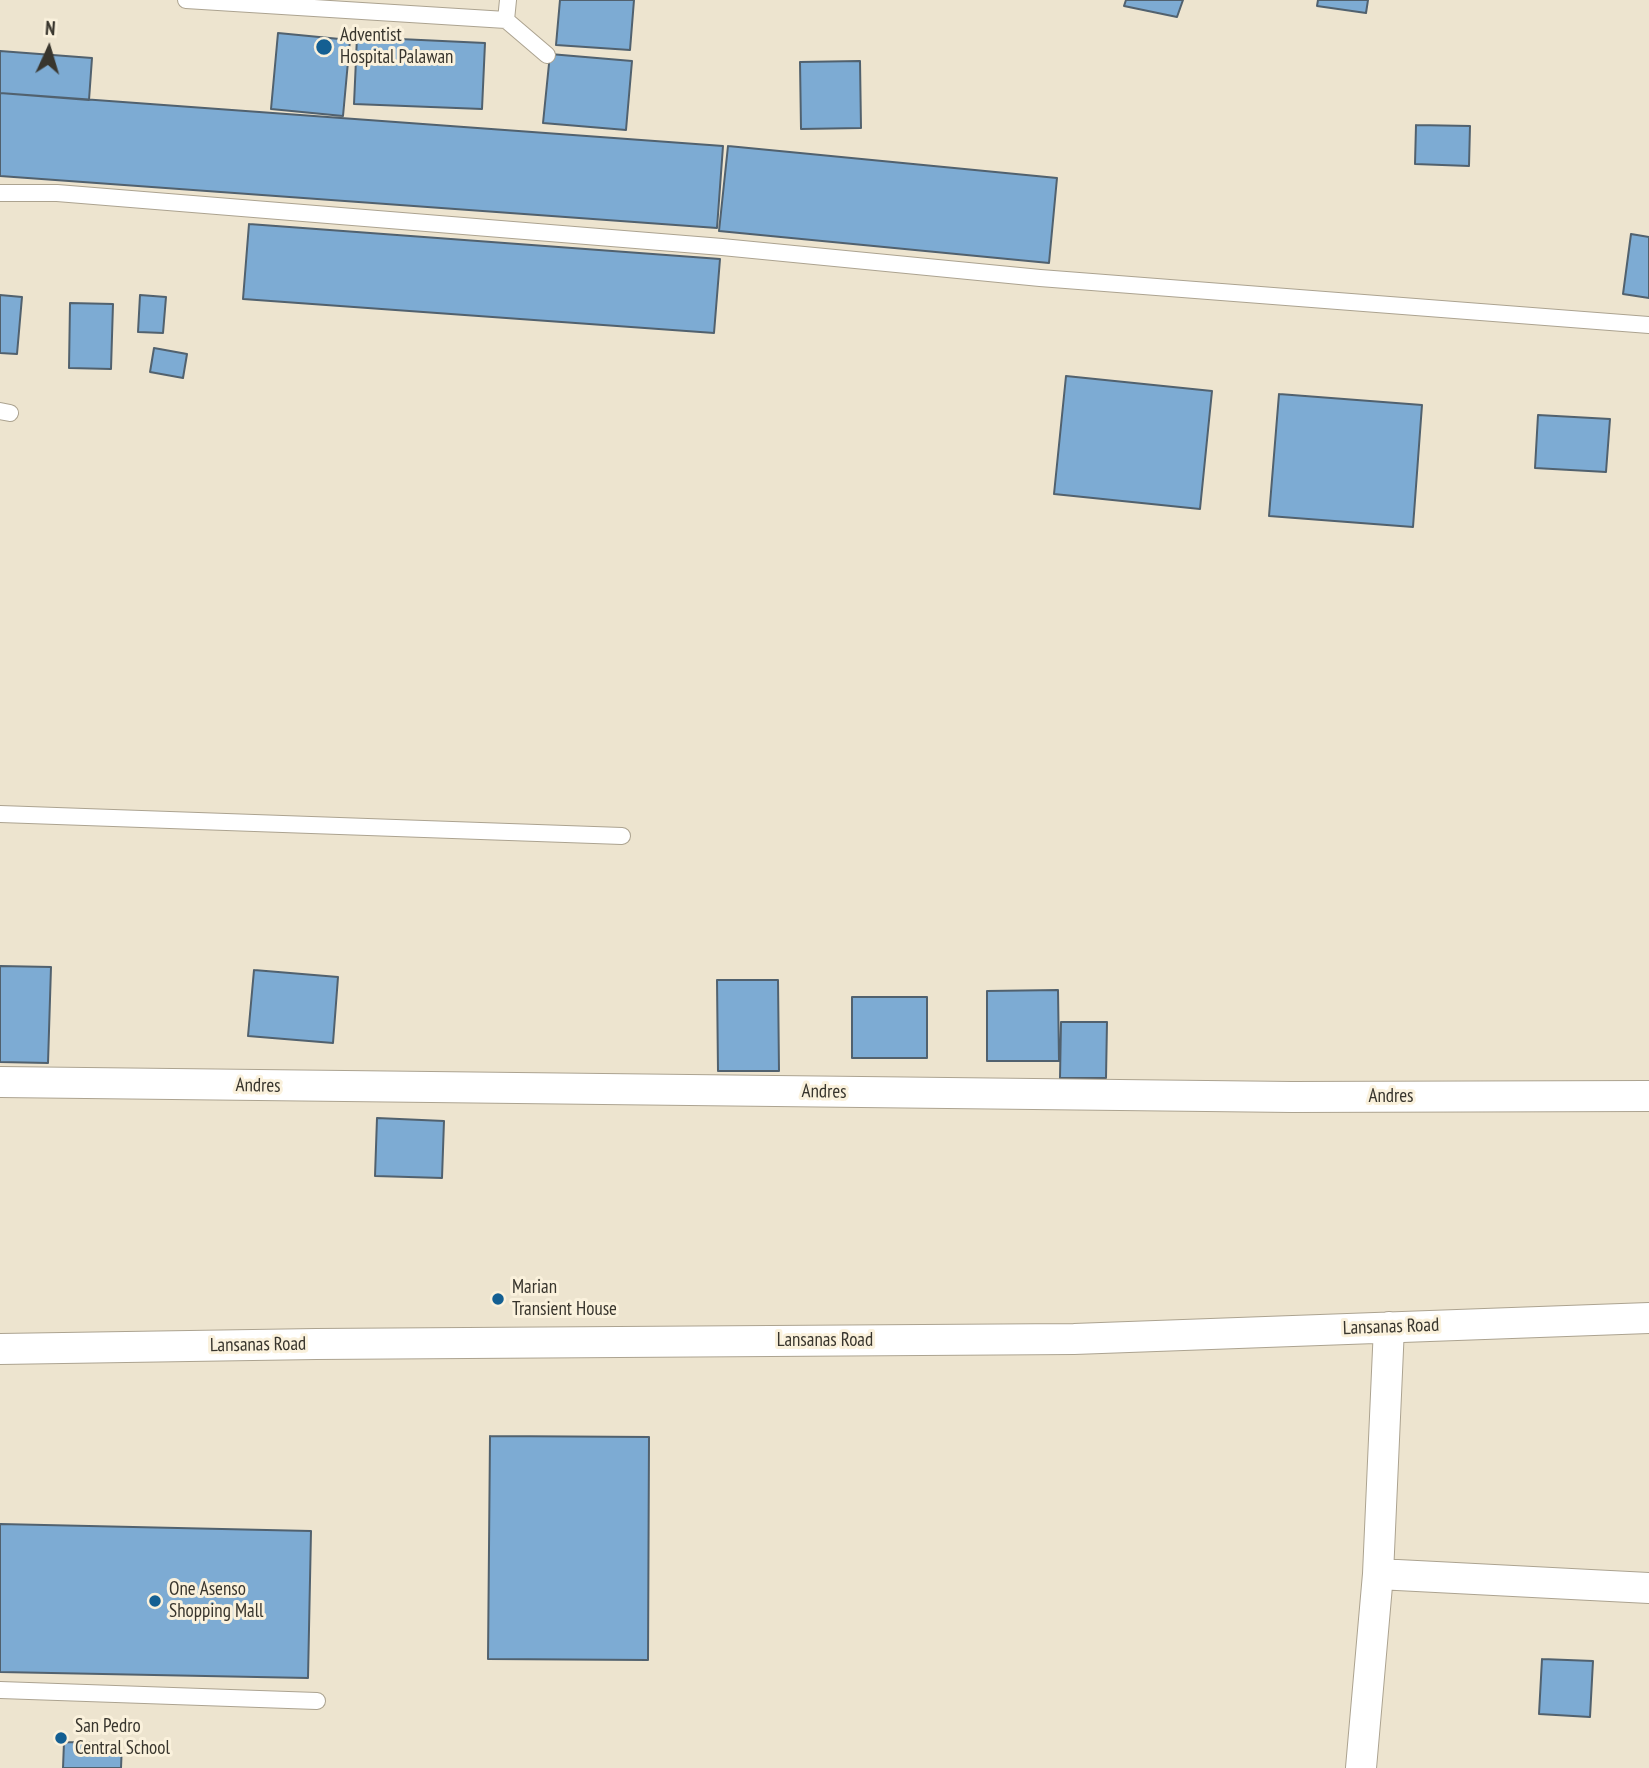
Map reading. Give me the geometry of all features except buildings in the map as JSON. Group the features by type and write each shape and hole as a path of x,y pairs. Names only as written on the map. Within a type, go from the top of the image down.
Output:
{"street":[{"name":"Andres","path":"0,1082 1292,1097 1649,1097"},
{"name":"Lansanas Road","path":"0,1349 1074,1339 1649,1318"},
{"path":"1361,1768 1378,1574 1389,1326"},
{"path":"1378,1574 1649,1588"}],"lane":[{"path":"186,0 506,20 547,55"},
{"path":"506,20 508,0"},
{"path":"0,194 71,194 722,247 1040,278 1649,325"},
{"path":"0,814 622,836"},
{"path":"0,1690 317,1701"}],"place":[{"name":"Adventist Hospital Palawan","path":"324,47"},
{"name":"Marian Transient House","path":"498,1299"},
{"name":"One Asenso Shopping Mall","path":"155,1601"},
{"name":"San Pedro Central School","path":"61,1738"}]}
